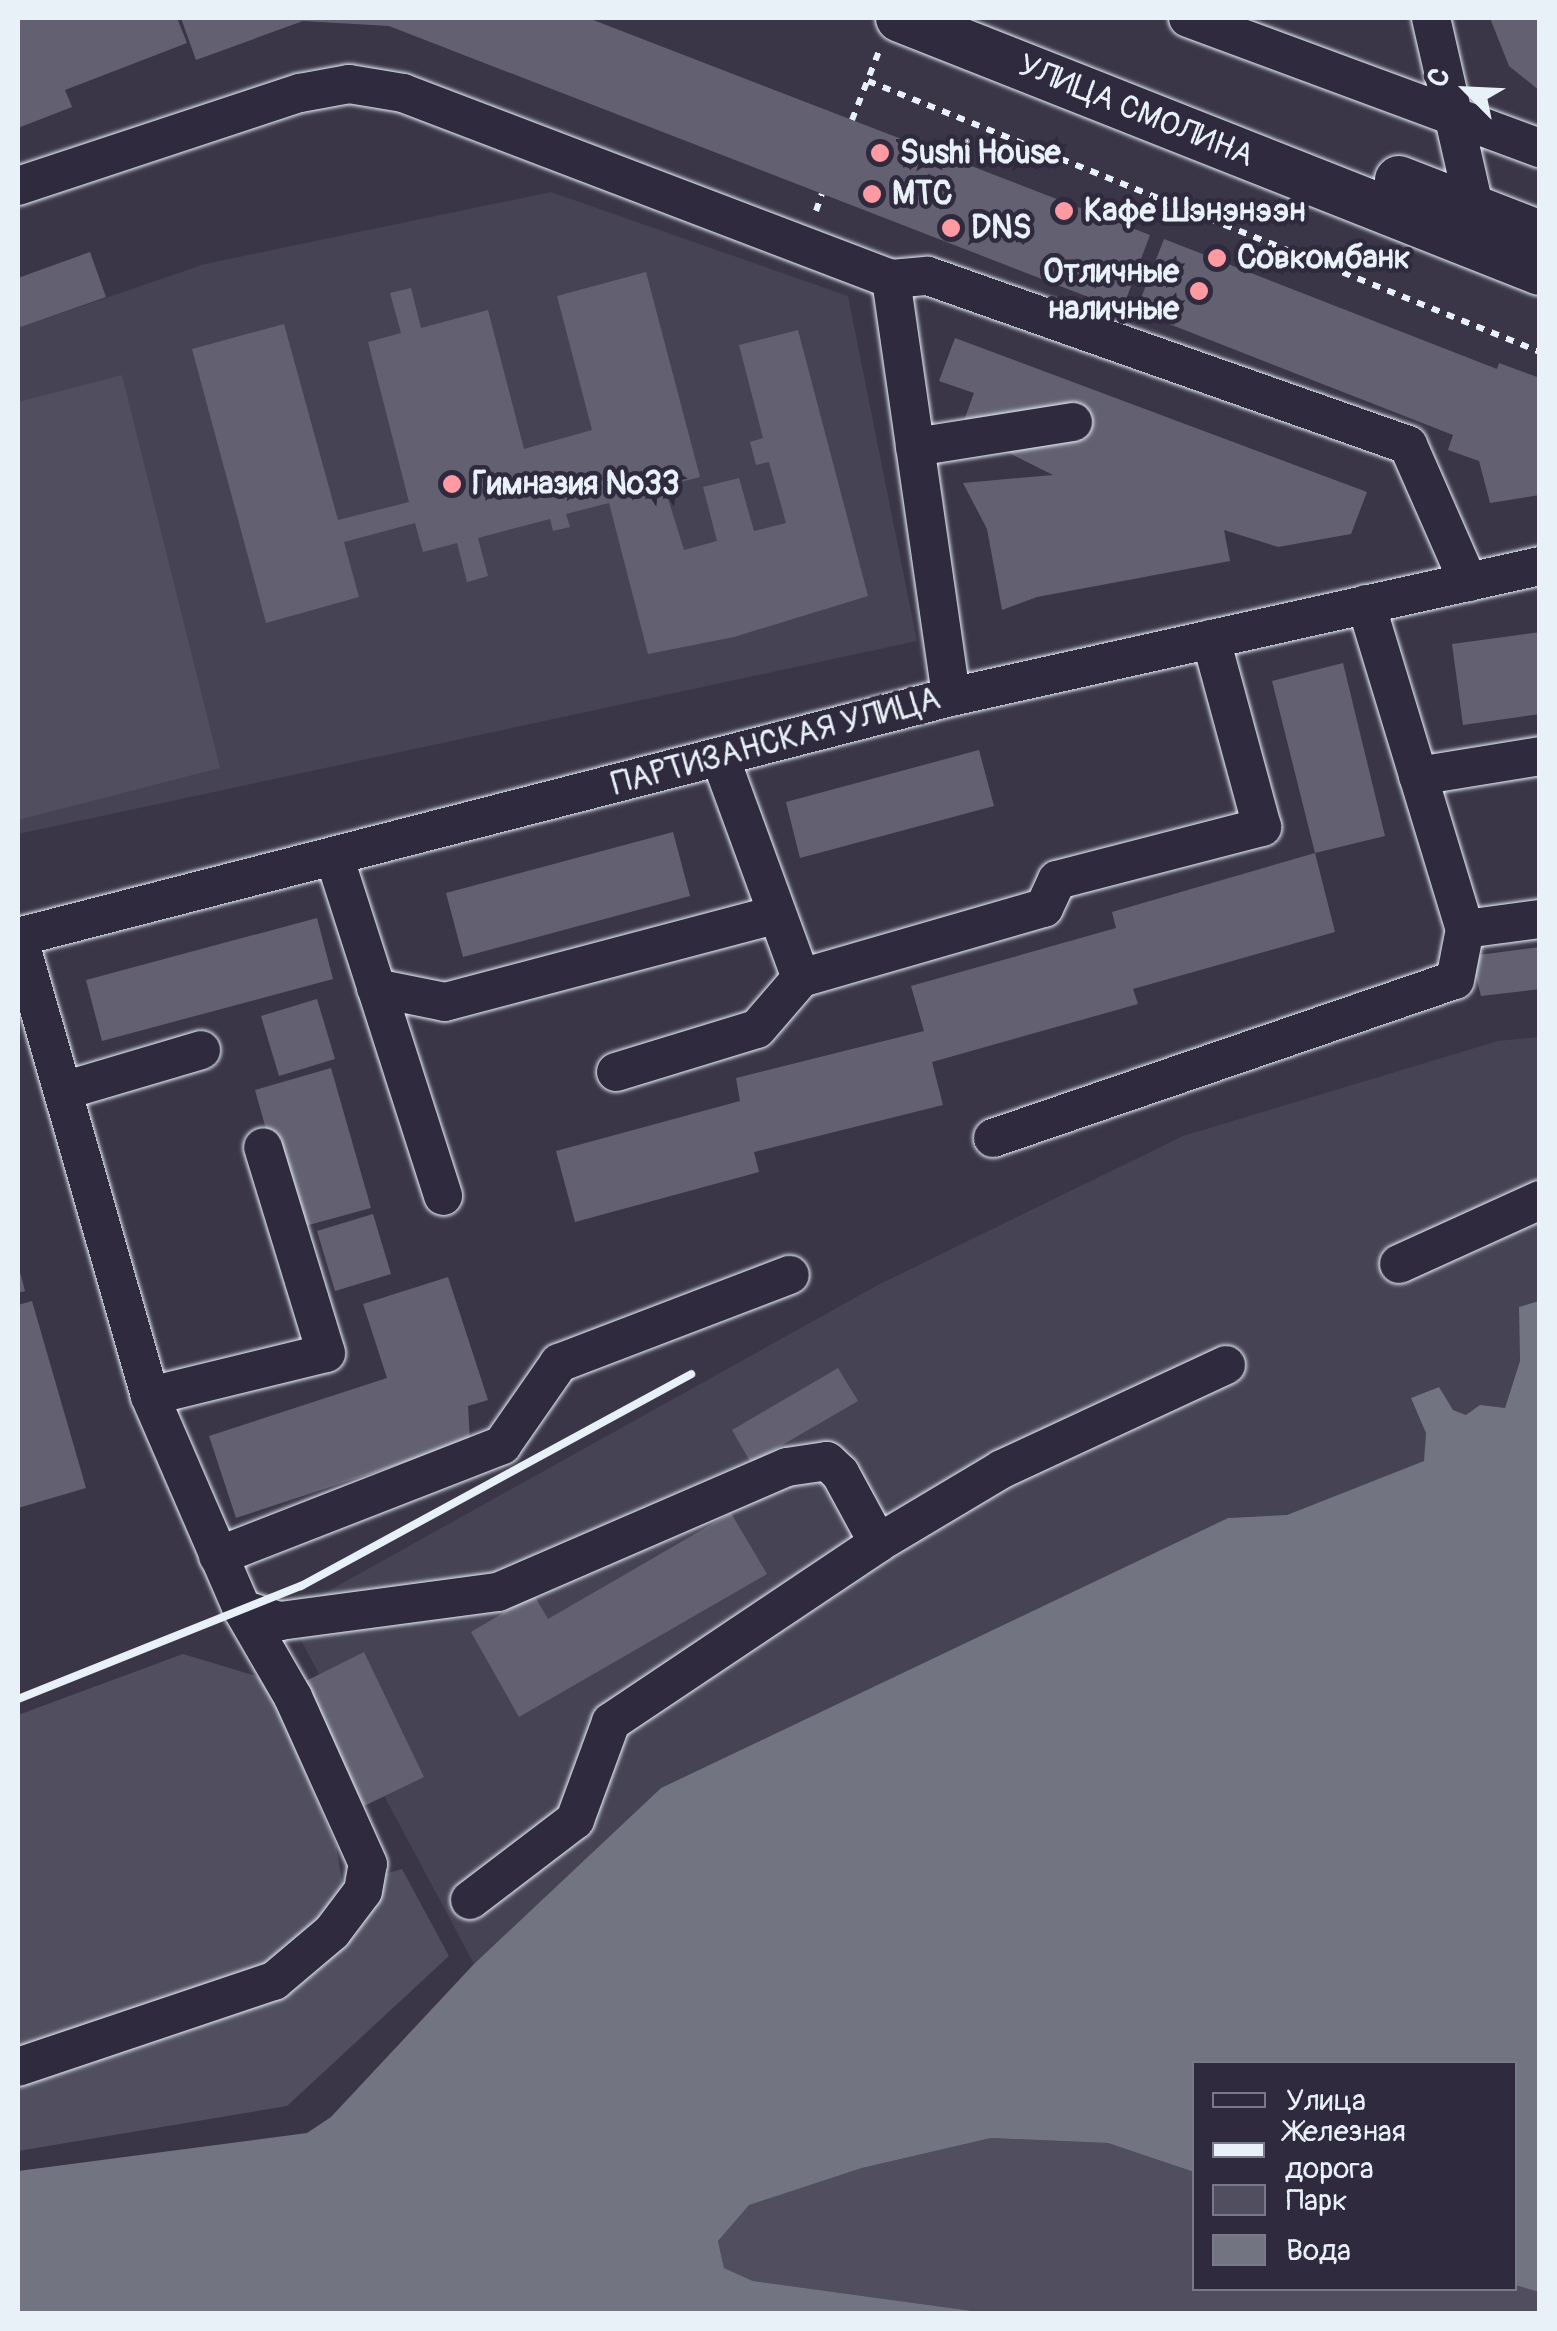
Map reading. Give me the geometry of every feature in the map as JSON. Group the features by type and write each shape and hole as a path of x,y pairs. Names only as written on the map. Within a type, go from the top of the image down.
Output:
{"main road":[{"path":"978,18 1479,229 1540,235"},
{"name":"УЛИЦА СМОЛИНА","path":"893,26 1479,229 1540,271"}],"street":[{"path":"1188,18 1540,148"},
{"path":"1431,18 1479,229"},
{"path":"18,186 300,93 348,84 403,93 890,278 928,276 1408,446 1468,582"},
{"path":"890,278 951,696"},
{"path":"914,447 1072,422"},
{"name":"ПАРТИЗАНСКАЯ УЛИЦА","path":"18,937 951,696 1540,566"},
{"path":"994,1138 1455,980 1466,930 1366,604"},
{"path":"616,1072 757,1029 801,978 1044,908 1057,880 1262,827 1211,639"},
{"path":"720,756 801,978"},
{"path":"1418,776 1540,756"},
{"path":"334,856 443,1196"},
{"path":"376,988 444,1002 777,914"},
{"path":"1466,930 1540,919"},
{"path":"18,937 150,1396 242,1610 292,1697 368,1864 363,1891 332,1932 274,1981 18,2067"},
{"path":"63,1090 201,1050"},
{"path":"150,1396 326,1353 264,1148"},
{"path":"1399,1264 1540,1200"},
{"path":"218,1556 502,1445 559,1363 790,1276"},
{"path":"470,1900 575,1820 612,1722 878,1543 1002,1469 1226,1365"},
{"path":"242,1610 280,1622 498,1592 786,1467 827,1461 840,1473 878,1543"}],"path":[{"path":"852,120 893,26"},
{"path":"868,81 1540,352"}],"shaded area":[{"name":"Гимназия №33","path":"551,192 848,296 917,641 18,834 18,328 205,264"},
{"path":"1539,1037 1539,1301 1519,1308 1520,1361 1505,1408 1466,1415 1453,1410 1438,1387 1412,1398 1426,1433 1425,1461 1287,1515 1228,1518 661,1788 474,1964 287,1614 878,1285 1183,1136 1498,1041"}],"green space":[{"path":"122,375 220,768 18,820 18,402"},
{"path":"183,1654 266,1679 336,1846 343,1886 402,1869 449,1956 287,2106 18,2151 18,1715"},
{"path":"991,2138 1108,2143 1192,2171 1192,2291 1517,2291 1517,2286 1539,2292 1539,2313 987,2313 753,2281 724,2268 718,2241 748,2205 862,2168"}],"water":[{"path":"1539,1301 1539,2292 1517,2286 1517,2061 1192,2061 1192,2171 1108,2143 991,2138 862,2168 749,2205 718,2241 724,2268 753,2281 987,2313 18,2313 18,2171 307,2133 331,2117 474,1964 661,1788 1228,1518 1287,1515 1424,1461 1426,1433 1411,1398 1439,1387 1453,1410 1466,1415 1480,1405 1505,1408 1520,1361 1519,1307"}],"building":[{"path":"18,18 177,18 187,43 65,90 72,107 18,128"},
{"path":"181,18 588,18 1150,235 1122,310 389,26 303,21 196,60"},
{"path":"1490,18 1540,18 1540,91 1509,66"},
{"path":"1164,239 1497,369 1499,363 1540,378 1540,495 1490,503 1479,461 1448,450 1453,435 1136,311"},
{"path":"90,252 106,297 18,328 18,278"},
{"path":"646,272 700,477 664,486 684,550 717,541 703,487 739,478 754,531 786,523 769,462 756,465 750,442 763,438 739,345 798,330 868,596 734,637 648,654 609,503 566,514 570,527 553,531 550,519 478,538 488,576 467,582 457,543 423,552 415,523 344,542 359,597 266,623 192,349 284,324 338,520 409,502 368,342 401,333 390,293 411,288 421,328 488,310 524,449 592,430 557,296"},
{"path":"955,338 1367,492 1351,534 1278,547 1224,530 1230,561 1037,597 1002,610 987,529 963,483 1053,475 961,429 974,393 939,381"},
{"path":"1540,632 1540,714 1463,725 1452,644"},
{"path":"1343,663 1385,836 1315,853 1272,681"},
{"path":"979,750 994,806 800,858 786,802"},
{"path":"673,832 690,896 463,957 446,893"},
{"path":"1315,853 1335,932 1133,989 1138,1004 932,1062 943,1105 754,1152 759,1172 575,1222 556,1151 740,1101 736,1078 924,1031 911,986 1116,928 1112,912"},
{"path":"317,918 333,979 102,1041 86,980"},
{"path":"1540,947 1540,989 1481,996 1471,956"},
{"path":"317,999 335,1059 279,1076 261,1016"},
{"path":"331,1068 371,1208 294,1229 255,1090"},
{"path":"373,1214 391,1274 335,1291 317,1231"},
{"path":"18,1264 25,1291 18,1293"},
{"path":"448,1277 488,1400 468,1406 470,1441 236,1518 209,1436 387,1378 363,1304"},
{"path":"32,1301 86,1488 18,1508 18,1305"},
{"path":"838,1368 858,1401 751,1463 732,1430"},
{"path":"731,1513 767,1574 519,1717 471,1632 534,1595 548,1619"},
{"path":"364,1652 424,1777 364,1806 304,1682"}],"railway":[{"path":"18,1699 301,1586 691,1374"}],"place":[{"name":"Sushi House","path":"880,153"},
{"name":"МТС","path":"872,194"},
{"name":"Кафе Шэнэнээн","path":"1064,211"},
{"name":"DNS","path":"951,228"},
{"name":"Совкомбанк","path":"1217,258"},
{"name":"Отличные наличные","path":"1199,291"},
{"name":"Гимназия №33","path":"452,484"}]}
